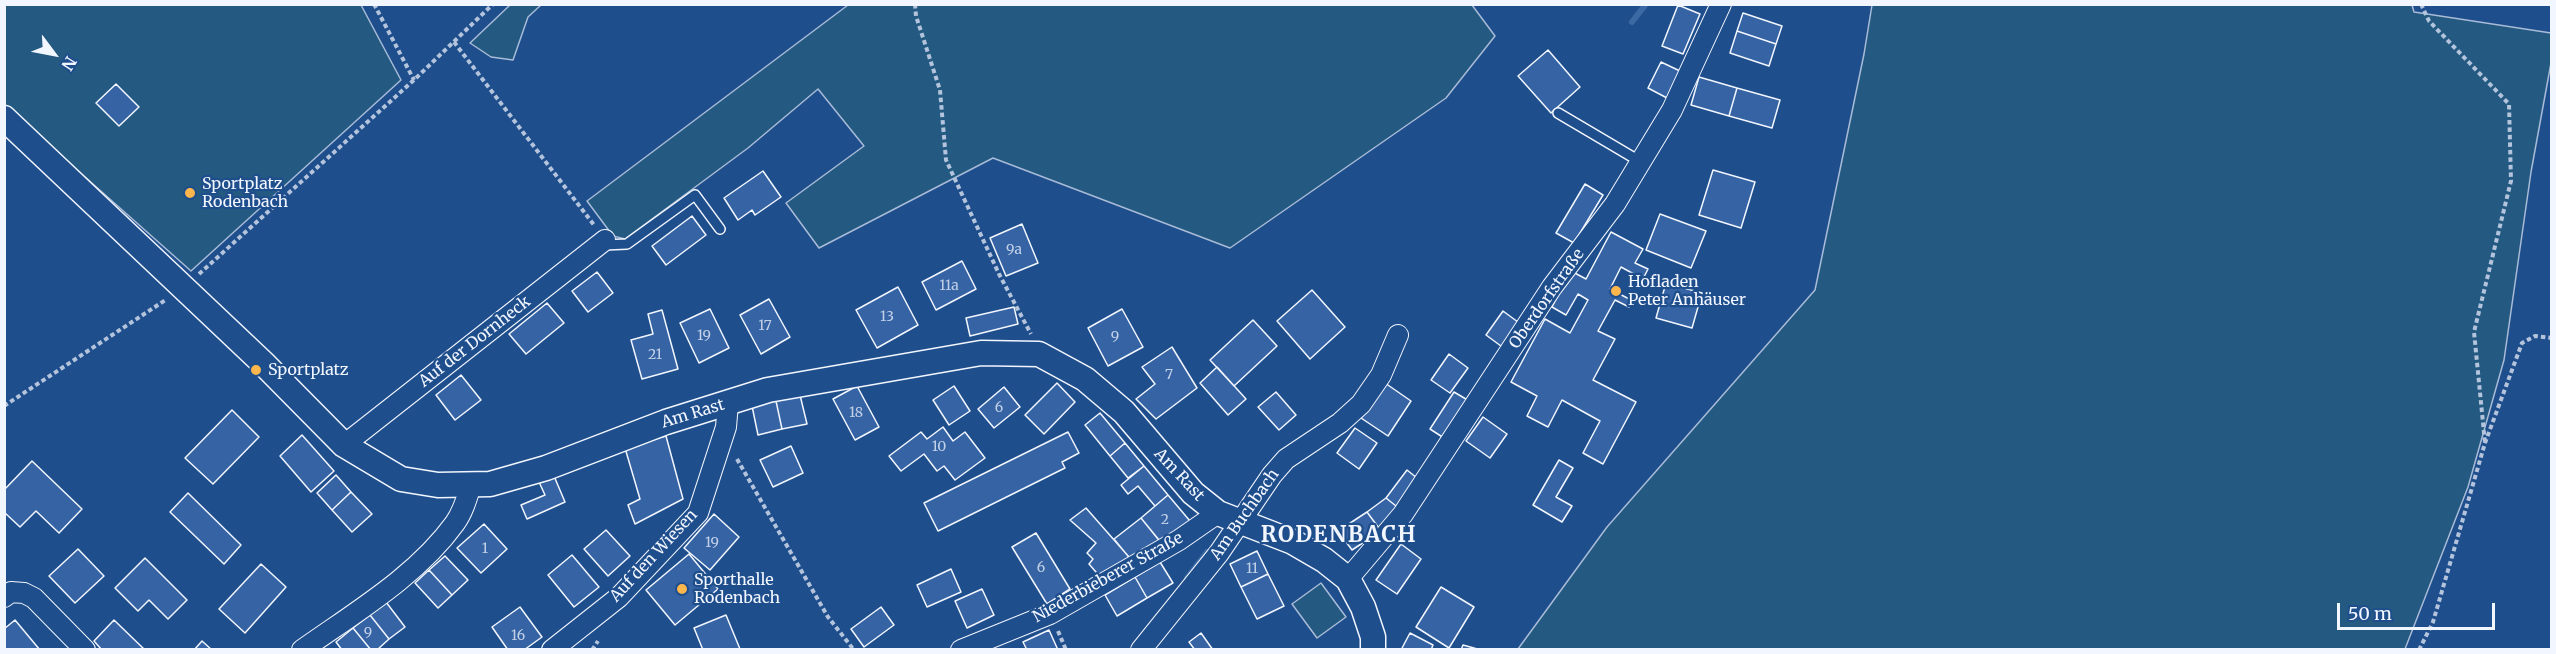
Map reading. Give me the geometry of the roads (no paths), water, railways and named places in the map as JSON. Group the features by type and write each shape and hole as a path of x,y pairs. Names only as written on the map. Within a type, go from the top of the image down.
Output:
{"street":[{"name":"Oberdorfstraße","path":"1348,579 1403,514 1552,287 1615,204 1672,110 1721,4"},
{"name":"Am Rast","path":"4,118 344,444 401,479 438,485 490,483 546,468 666,422 768,390 981,353 1039,354 1085,379 1124,412 1193,494 1229,518 1293,542 1324,560 1348,579"},
{"name":"Auf der Dornheck","path":"344,444 602,243"},
{"name":"Am Buchbach","path":"1142,650 1229,518 1256,494 1286,459 1340,423 1360,404 1381,375 1398,335"},
{"name":"Auf den Wiesen","path":"552,650 619,597 698,513 726,427 728,403"},
{"path":"302,650 381,594 422,559 454,524 471,485"},
{"name":"Niederbieberer Straße","path":"961,650 1050,614 1179,540 1229,518"},
{"path":"1348,579 1363,607 1373,637 1373,650"},
{"path":"4,597 11,592 24,593 34,598 85,650"}],"lane":[{"path":"1558,113 1641,162"},
{"path":"602,243 627,244 695,195 720,229"}],"waterway":[{"path":"1632,22 1646,4"},
{"path":"1187,578 1207,552"}],"place":[{"name":"Sportplatz Rodenbach","path":"190,193"},
{"name":"Hofladen Peter Anhäuser","path":"1616,291"},
{"name":"Sportplatz","path":"256,370"},
{"name":"Sporthalle Rodenbach","path":"682,589"}],"district":[{"name":"RODENBACH","path":"1339,536"}]}
